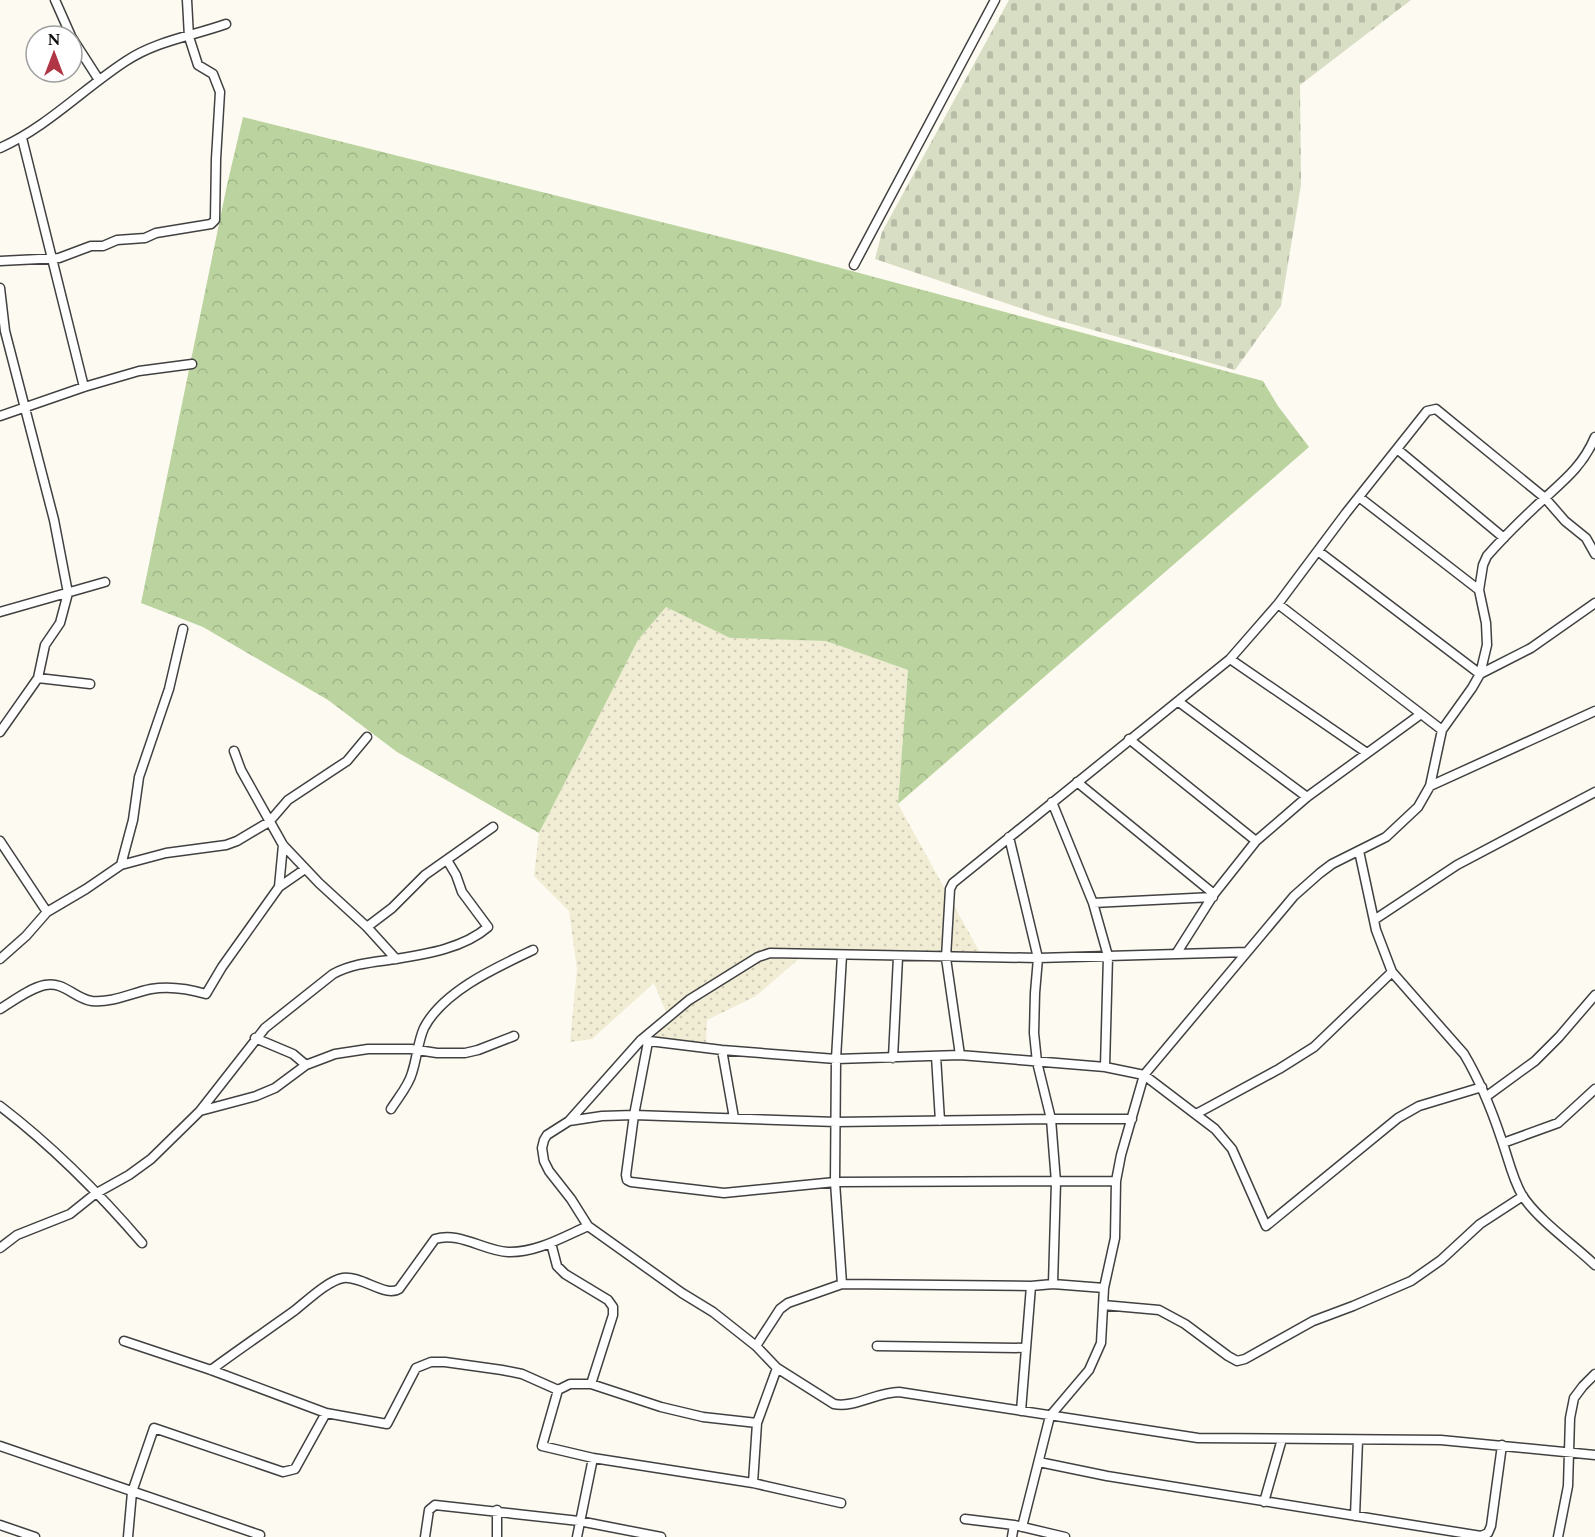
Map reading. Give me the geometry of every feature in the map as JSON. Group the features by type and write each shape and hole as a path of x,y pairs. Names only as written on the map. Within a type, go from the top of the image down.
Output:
{"street":[{"path":"55,0 65,24"},
{"path":"0,261 59,258 91,246 103,246 117,240 145,238 156,233 211,224 215,220 220,92 213,74 198,65 189,37 187,0"},
{"path":"854,265 995,0"},
{"path":"0,148 22,138 127,60 157,44 189,37 226,24"},
{"path":"84,57 99,80"},
{"path":"22,138 50,258 84,387"},
{"path":"0,288 5,331 62,555 68,593 60,623 45,645 38,678 0,732"},
{"path":"0,416 139,371 192,364"},
{"path":"960,1055 946,958 951,886 1230,659 1278,604 1427,411 1436,409 1545,498 1564,521 1586,538 1595,554"},
{"path":"1012,1537 1018,1526 1039,1462 1050,1416 1089,1370 1101,1343 1104,1288 1115,1238 1116,1181 1121,1155 1144,1075 1294,896 1320,873 1386,837 1418,807 1430,786 1442,730 1480,674 1487,645 1486,623 1479,590 1483,565 1487,556 1574,472 1589,452 1595,437"},
{"path":"1397,449 1504,538"},
{"path":"1359,497 1479,590"},
{"path":"1318,551 1480,674"},
{"path":"0,612 105,582"},
{"path":"1480,674 1531,648 1595,603"},
{"path":"1278,604 1442,730"},
{"path":"121,865 133,820 140,777 169,689 183,629"},
{"path":"1230,659 1367,753"},
{"path":"38,678 90,684"},
{"path":"1179,702 1306,797"},
{"path":"1430,786 1595,711"},
{"path":"1176,954 1214,896 1256,841 1306,797 1421,714"},
{"path":"0,959 26,936 47,912 121,865 166,854 225,845 237,841 269,822 288,800 346,761 368,737"},
{"path":"1129,739 1256,841"},
{"path":"234,751 241,770 283,845 305,869 367,927 396,959"},
{"path":"1077,782 1214,896"},
{"path":"1374,920 1457,865 1595,792"},
{"path":"1052,802 1093,903 1108,956 1105,1067"},
{"path":"367,927 392,908 420,879 493,827"},
{"path":"1009,837 1038,958 1034,1033 1037,1062 1051,1119 1056,1182 1053,1284"},
{"path":"0,841 47,912"},
{"path":"279,887 283,845"},
{"path":"1359,851 1374,920 1392,972 1464,1054 1485,1092 1522,1196 1595,1265"},
{"path":"0,1248 17,1235 70,1214 95,1194 129,1175 151,1159 200,1110 255,1038 333,974 342,969 368,962 396,959 457,946 488,927 462,892 447,860"},
{"path":"0,1009 43,985 54,984 63,986 86,1000 96,1001 116,999 162,988 206,994 222,967 279,887 305,869"},
{"path":"1093,903 1214,896"},
{"path":"391,1109 412,1075 425,1026 444,1003 491,971 533,950"},
{"path":"1247,952 1038,958 770,953 758,957 689,1000 645,1041 569,1121 547,1135 542,1148 544,1161 588,1226 682,1293 713,1312 756,1346 777,1368 834,1404 842,1406 886,1392 893,1392 1198,1438 1441,1440 1595,1455"},
{"path":"842,955 836,1059 835,1182 842,1284"},
{"path":"893,1058 898,957"},
{"path":"1196,1114 1279,1070 1314,1047 1392,972"},
{"path":"645,1041 836,1059 960,1055 1105,1067 1144,1075 1215,1129 1232,1149 1266,1226 1278,1219 1398,1118 1419,1106 1485,1092 1535,1061 1595,995"},
{"path":"200,1110 256,1096 275,1088 306,1065 329,1056 357,1050 465,1053 514,1036"},
{"path":"255,1038 293,1054 306,1065"},
{"path":"645,1041 626,1175 627,1180 631,1182 724,1193 835,1182 1116,1181"},
{"path":"722,1050 734,1118"},
{"path":"936,1056 940,1120"},
{"path":"1503,1143 1558,1123 1595,1089"},
{"path":"0,1106 32,1131 117,1214 142,1243"},
{"path":"569,1121 602,1116 634,1115 836,1122 1132,1119"},
{"path":"1103,1305 1159,1310 1185,1324 1228,1356 1237,1360 1245,1359 1313,1321 1411,1281 1441,1260 1480,1224 1522,1196"},
{"path":"211,1370 342,1278 374,1284 390,1293 399,1290 435,1239 447,1237 498,1251 510,1252 551,1243 588,1226"},
{"path":"551,1243 557,1266 565,1274 608,1300 613,1307 613,1315 591,1384"},
{"path":"756,1346 780,1309 842,1284 1031,1286 1053,1284 1104,1288"},
{"path":"1020,1411 1031,1286"},
{"path":"124,1341 211,1370 326,1413 387,1424 416,1368 431,1362 445,1362 522,1374 558,1390"},
{"path":"878,1346 1026,1348"},
{"path":"753,1483 757,1423 777,1368"},
{"path":"1558,1537 1568,1486 1570,1418 1575,1398 1595,1374"},
{"path":"757,1423 693,1415 591,1384 570,1384 558,1390 542,1446 593,1458 753,1483 841,1503"},
{"path":"128,1537 132,1492 154,1428 283,1472 290,1472 295,1469 326,1413"},
{"path":"1264,1502 1282,1439"},
{"path":"1354,1516 1358,1440"},
{"path":"1039,1462 1107,1476 1481,1536 1488,1533 1491,1526 1502,1445"},
{"path":"0,1446 260,1535"},
{"path":"577,1537 593,1458"},
{"path":"425,1537 429,1510 432,1506 497,1510 579,1521 661,1537"},
{"path":"497,1510 497,1537"},
{"path":"965,1519 1018,1526 1065,1537"},
{"path":"0,1525 35,1537"}],"shaded area":[{"path":"666,607 730,638 826,641 908,670 898,804 979,951 801,957 756,996 707,1020 706,1043 653,1038 670,1022 654,983 592,1039 570,1042 577,969 569,911 534,876 539,833 638,640"}],"green space":[{"path":"1009,0 1411,0 1300,85 1301,185 1281,306 1235,370 1047,317 875,259 882,232"},
{"path":"243,117 781,252 1263,381 1278,406 1309,447 898,804 908,670 826,641 730,638 666,607 638,640 539,833 397,752 328,700 203,627 141,603"}]}
